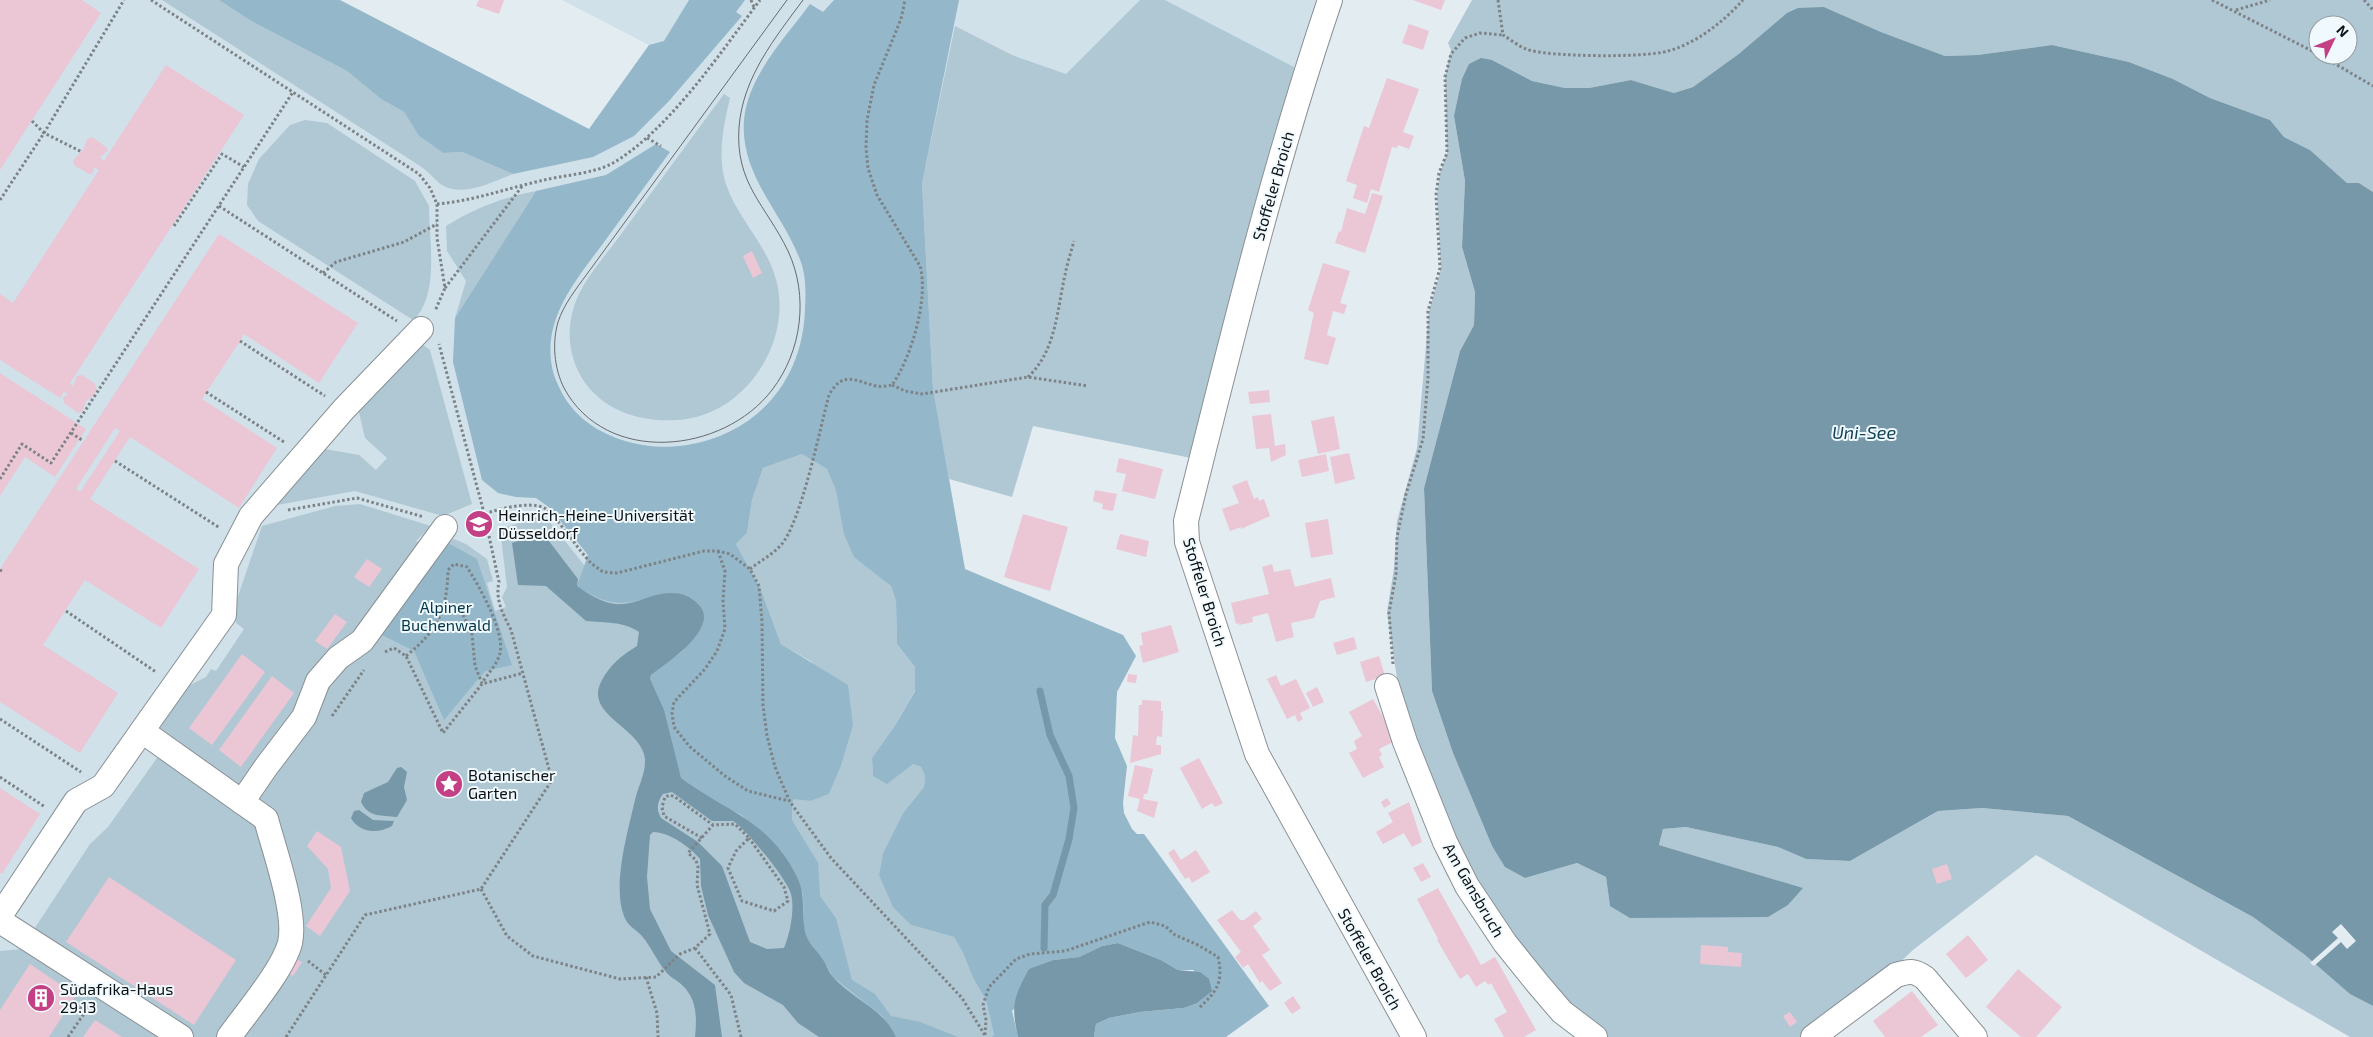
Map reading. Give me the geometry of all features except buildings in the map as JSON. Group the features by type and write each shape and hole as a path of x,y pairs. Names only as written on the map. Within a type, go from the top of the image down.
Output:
{"street":[{"name":"Stoffeler Broich","path":"1330,0 1304,76 1257,242 1186,521 1187,542 1257,754 1414,1037"},
{"path":"0,916 76,801 103,786 224,615 226,564 251,516 344,409 427,331"},
{"path":"242,802 304,717 318,681 338,658 362,641 445,527"},
{"name":"Am Gansbruch","path":"1387,686 1405,742 1445,842 1467,886 1504,943 1538,984 1562,1012 1595,1037"},
{"path":"142,731 266,819 290,909 290,942 281,963 229,1037"},
{"path":"0,921 181,1037"},
{"path":"1813,1037 1896,975 1909,971 1917,972 1925,978 1975,1037"}],"path":[{"path":"0,200 44,133 124,0"},
{"path":"151,0 419,174 430,188 437,204 437,224 445,288"},
{"path":"751,0 754,7"},
{"path":"437,204 466,201 523,185 612,164 647,138 708,69 760,0"},
{"path":"892,385 900,374 920,314 924,279 912,250 871,183 868,168 867,120 874,85 901,19 904,0"},
{"path":"1498,0 1503,35"},
{"path":"1387,686 1393,671 1389,613 1396,574 1397,537 1406,494 1423,439 1428,378 1428,311 1440,268 1436,195 1439,173 1447,153 1445,77 1451,54 1465,38 1480,33 1503,35 1526,49 1553,53 1639,56 1667,52 1692,42 1713,27 1743,0"},
{"path":"2212,0 2308,48"},
{"path":"2235,10 2270,0"},
{"path":"2364,0 2373,10"},
{"path":"2338,65 2373,86"},
{"path":"0,478 22,444 51,463 292,92"},
{"path":"32,121 44,133 82,152"},
{"path":"647,138 661,146"},
{"path":"174,226 222,154 244,167"},
{"path":"286,1037 365,915 481,889 552,780 511,630 496,594 499,582 484,514 427,331 445,288 523,185"},
{"path":"219,206 323,273 427,331"},
{"path":"323,273 336,262 404,242 437,224"},
{"path":"1028,377 1036,370 1045,355 1056,322 1065,274 1074,241"},
{"path":"240,340 344,409"},
{"path":"750,569 781,546 786,538 800,504 829,395 840,381 853,378 877,386 892,385 905,391 922,394 1028,377 1088,386"},
{"path":"206,392 303,455"},
{"path":"71,433 82,440"},
{"path":"115,461 238,540"},
{"path":"251,516 357,498 420,516 445,527 484,514 531,504 546,509 598,570 610,573 626,572 704,551 718,551 730,554 750,569 759,586 762,622 763,705 766,736 775,767 790,802 831,858 962,998 985,1036"},
{"path":"718,551 724,571 723,601 725,629 717,651 705,669 674,702 672,712 674,727 689,746 725,776 748,791 790,802"},
{"path":"378,655 394,648 406,656 443,733 482,684 500,653 499,635 482,592 467,567 454,564 448,570 445,606 435,625 421,643 406,656"},
{"path":"445,606 463,615 472,634 476,666 482,684"},
{"path":"66,611 175,684"},
{"path":"331,717 350,687 366,668"},
{"path":"482,684 523,673"},
{"path":"0,719 103,786"},
{"path":"0,777 64,820"},
{"path":"702,838 664,816 662,807 665,797 670,795 675,797 713,825 734,824 749,838 784,887 788,901 777,910 742,901 728,868 736,850 749,838"},
{"path":"481,889 507,936 533,956 620,979 656,977 678,957 695,948 707,938 710,931 697,885 698,867 696,860 688,853 713,825"},
{"path":"985,1036 986,1020 983,1005 989,987 1016,959 1030,954 1065,951 1150,922 1165,926 1175,935 1198,945 1218,957 1221,971 1215,993 1198,1009"},
{"path":"695,948 731,995 741,1037"},
{"path":"304,958 326,975"},
{"path":"646,977 657,1013 658,1037"},
{"path":"68,1037 103,986"},
{"path":"71,1002 85,1012"}],"shaded area":[{"name":"Heinrich-Heine-Universität Düsseldorf","path":"0,0 340,0 589,129 649,45 562,0 1140,0 1066,74 1012,55 933,389 965,569 1079,957 1012,1011 1018,1037 0,1037"},
{"path":"1165,0 1321,0 1298,69"}],"green space":[{"path":"162,0 219,0 251,21 347,71 381,99 404,112 419,136 443,153 462,152 513,174 475,188 455,189 446,187 417,164"},
{"path":"219,0 340,0 589,129 649,45 664,41 689,0 745,0 736,12 742,16 669,101 634,136 593,157 513,174 462,152 443,153 419,136 404,112 381,99 347,71 251,21"},
{"path":"834,0 959,0 922,184 933,389 965,569 1123,635 1136,656 1117,692 1115,738 1127,766 1123,803 1124,813 1132,829 1137,834 1144,834 1269,1006 1226,1037 1094,1037 1096,1024 1109,1018 1140,1012 1183,1008 1194,970 1178,970 1161,960 1118,943 1102,946 1079,957 1054,960 1012,1011 1018,1037 991,1037 994,1035 986,1000 973,978 954,937 911,925 893,907 879,875 883,853 903,813 924,787 925,776 921,767 913,764 887,784 873,776 872,758 896,724 915,691 915,667 897,644 896,601 891,586 854,557 844,534 836,491 827,469 802,454 763,468 752,500 747,533 736,544 761,590 781,644 848,685 853,726 841,766 829,794 811,801 793,799 792,820 818,862 820,896 836,918 852,980 875,994 891,1016 920,1022 958,1037 896,1037 882,1016 833,977 823,959 809,945 804,927 803,893 742,815 719,805 681,778 650,679 651,675 684,650 654,596 632,602 614,602 597,597 577,586 588,555 550,508 536,498 516,497 498,493 482,480 453,362 455,318 536,191 606,175 656,144 670,152 573,285 556,318 551,336 550,355 554,375 559,387 573,409 583,419 606,434 632,443 673,447 712,439 735,429 755,415 772,399 786,380 796,359 802,335 805,309 803,269 791,240 763,191 748,158 744,139 744,120 752,88 779,44 810,4 823,12"},
{"path":"1140,0 1165,0 1298,69 1196,459 1033,426 1012,497 949,479 933,390 922,184 955,26 1012,55 1066,74"},
{"path":"1472,0 2373,0 2373,192 2359,183 2347,183 2310,150 2284,137 2270,120 2210,98 2173,79 2129,62 2052,45 1977,55 1945,56 1881,32 1824,7 1740,53 1693,87 1674,93 1631,80 1589,88 1565,88 1532,81 1492,60 1454,116 1465,181 1462,247 1475,292 1474,325 1460,351 1424,488 1432,691 1453,753 1492,846 1506,867 1525,878 1577,863 1606,877 1610,906 1788,905 1802,888 1659,845 1663,829 1686,827 1778,847 1806,859 1850,861 1938,811 1982,808 2068,816 2253,917 2305,955 2351,994 2373,1006 2373,1037 2350,1037 2036,855 1913,950 1889,973 1806,1037 1606,1037 1587,1027 1468,884 1403,718 1387,612 1394,568 1397,521 1417,448 1429,311 1441,269 1437,195 1440,173 1447,153 1445,77 1451,50 1448,43"},
{"path":"724,94 730,98 722,147 724,177 734,202 769,260 774,273 779,298 778,323 772,347 760,369 744,389 724,405 702,415 677,420 655,420 634,416 613,408 604,402 588,387 582,378 573,358 571,347 570,325 575,303 593,271"},
{"path":"305,120 327,123 415,181 429,206 430,282 427,297 421,310 413,320 258,221 247,205 248,184 259,159 290,125"},
{"path":"536,191 455,318 466,281 447,251 446,226 490,204 512,196"},
{"path":"422,344 430,350 472,504 443,516 355,491 277,505 325,449 359,455 376,470 387,458 365,438 358,408"},
{"name":"Botanischer Garten","path":"802,454 827,469 836,491 840,511 876,573 891,586 896,601 897,644 915,667 915,690 896,724 872,758 873,776 914,764 921,767 925,776 924,787 903,813 883,853 879,875 911,925 954,937 973,978 986,1000 994,1035 991,1037 0,1037 0,951 21,949 90,844 108,827 164,748 155,730 182,689 206,677 211,669 216,671 244,629 236,623 234,608 262,526 335,506 360,504 431,526 416,541 432,549 454,539 466,544 487,559 493,581 487,583 495,611 506,607 502,597 507,587 500,529 544,515 589,571 694,586 765,820 818,862 792,820 793,798 811,801 829,794 841,766 853,726 812,662 781,644 761,590 736,544 747,533 752,500 763,468"},
{"name":"Alpiner Buchenwald","path":"450,544 477,559 512,665 485,671 444,720 414,651 380,634 432,549"}],"water":[{"name":"Uni-See","path":"1824,7 1881,32 1945,56 1977,55 2052,45 2129,62 2173,79 2210,98 2270,120 2284,137 2310,150 2347,183 2359,183 2373,192 2373,1006 2350,994 2305,955 2253,917 2068,816 1982,808 1938,811 1850,861 1806,859 1778,847 1686,827 1663,829 1659,845 1803,888 1788,905 1768,917 1630,918 1610,906 1606,877 1577,863 1525,878 1505,867 1492,846 1453,753 1432,691 1424,488 1460,351 1474,325 1475,292 1462,247 1465,181 1454,116 1462,79 1469,64 1481,58 1492,60 1532,81 1565,88 1589,88 1631,80 1674,93 1693,87 1740,53 1787,13 1798,8"},
{"path":"542,532 578,579 577,586 604,601 622,604 670,593 686,596 698,604 704,613 703,623 698,633 690,644 651,675 650,679 664,710 681,778 746,819 774,842 786,858 800,883 804,925 809,941 833,977 884,1019 896,1037 819,1037 798,1023 783,1005 744,983 734,972 708,915 701,886 700,859 679,841 653,832 650,835 647,877 650,909 671,951 715,985 722,1037 695,1037 696,1015 691,996 682,985 667,973 645,939 627,922 621,904 620,874 622,858 645,759 641,748 634,738 606,712 600,703 598,692 602,680 613,665 637,646 639,632 620,624 586,621 546,586 518,585 512,543","holes":["672,792 712,821 733,821 739,826 765,855 788,887 792,900 792,914 784,948 767,949 750,942 722,866 698,842 661,818 658,809 659,800 663,794"]},
{"path":"401,767 407,772 404,787 407,800 397,817 376,815 368,811 361,802 364,793 388,782 397,768"},
{"path":"359,810 373,820 394,821 392,826 387,829 369,831 359,827 351,818 354,811"},
{"path":"1118,943 1161,960 1178,970 1200,972 1209,979 1212,991 1197,1003 1183,1008 1140,1012 1109,1018 1096,1024 1094,1037 1018,1037 1014,1009 1015,1002 1029,969 1054,960 1079,957 1102,946"}],"pier":[{"path":"2341,924 2356,941 2347,949 2341,942 2314,966 2310,963 2338,938 2332,932"}],"waterway":[{"path":"1040,691 1050,735 1069,776 1074,808 1069,839 1053,895 1045,905 1044,948"}],"tram line":[{"path":"787,0 579,285 567,303 558,322 555,338 555,355 558,372 564,388 583,413 607,430 635,440 665,442 696,438 725,428 751,411 772,390 790,358 796,341 799,323 799,286 795,268 788,251 747,179 739,147 739,127 747,91 762,59 803,0"}],"place":[{"name":"Heinrich-Heine-Universität Düsseldorf","path":"479,524"},
{"name":"Botanischer Garten","path":"449,784"},
{"name":"Südafrika-Haus 29.13","path":"41,998"}]}
